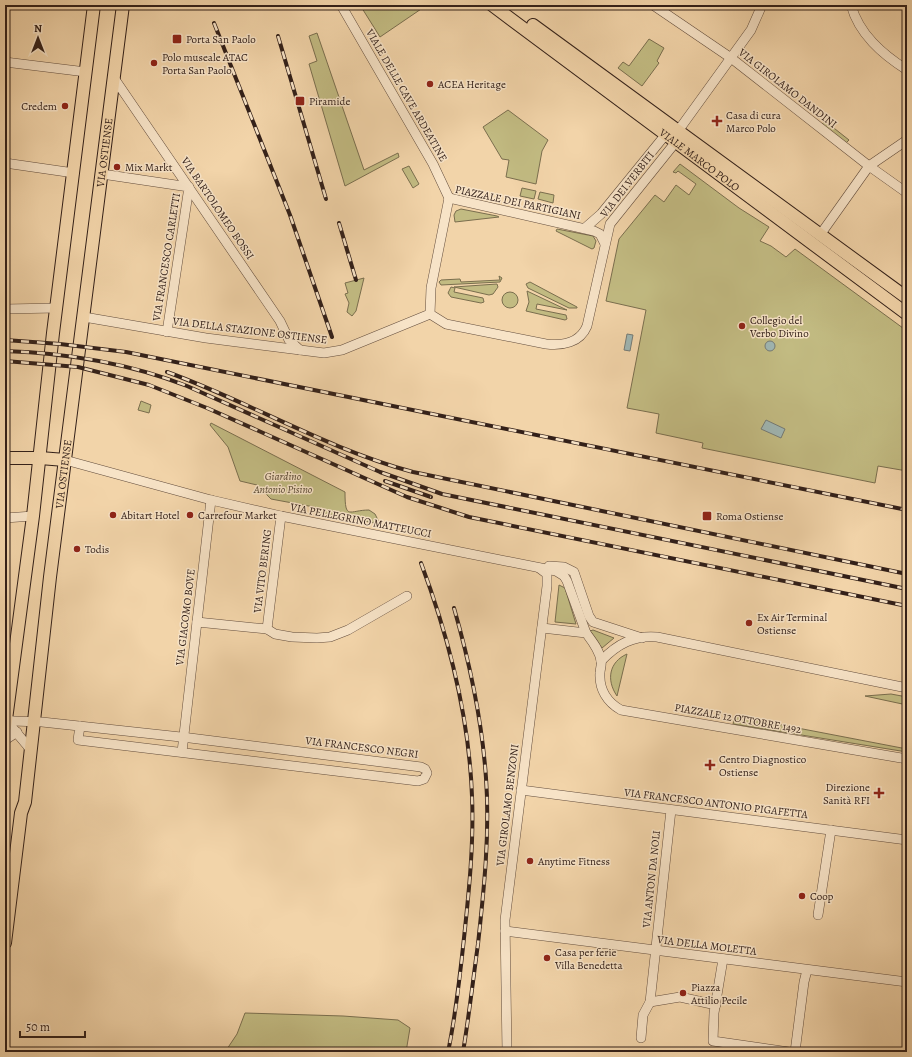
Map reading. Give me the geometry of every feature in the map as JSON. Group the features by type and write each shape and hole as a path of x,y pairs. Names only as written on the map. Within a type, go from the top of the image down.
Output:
{"main road":[{"path":"5,723 33,516 46,458 56,308 94,5"},
{"name":"VIA OSTIENSE","path":"5,943 21,813 25,802 65,460 123,5"},
{"name":"VIALE MARCO POLO","path":"492,5 907,314"},
{"name":"VIALE MARCO POLO","path":"506,5 907,298"},
{"path":"5,458 46,458 65,460"}],"street":[{"name":"VIALE DELLE CAVE ARDEATINE","path":"341,5 430,159 449,198"},
{"name":"VIA GIROLAMO DANDINI","path":"653,5 731,58 869,166 907,193"},
{"path":"671,139 754,25 762,5"},
{"path":"851,5 858,23 867,37 884,53 907,70"},
{"path":"5,62 86,72"},
{"name":"VIA BARTOLOMEO BOSSI","path":"114,78 280,321 289,340 301,350"},
{"name":"VIA DEI VERBITI","path":"586,228 671,139"},
{"name":"VIA DEI VERBITI","path":"605,244 611,222 671,139"},
{"path":"820,235 869,166 907,140"},
{"path":"5,163 74,172"},
{"path":"102,174 189,187"},
{"name":"VIA FRANCESCO CARLETTI","path":"167,332 189,187"},
{"name":"PIAZZALE DEI PARTIGIANI","path":"430,314 431,288 449,198 586,228 599,233 605,244"},
{"path":"430,314 440,322 450,325 553,345 569,343 581,336 587,326 605,244"},
{"path":"5,309 56,308"},
{"name":"VIA DELLA STAZIONE OSTIENSE","path":"84,317 251,345 324,353 338,351 430,314"},
{"name":"VIA PELLEGRINO MATTEUCCI","path":"65,460 211,500 281,516 538,567"},
{"name":"VIA GIACOMO BOVE","path":"184,738 211,500"},
{"path":"5,518 33,516"},
{"name":"VIA VITO BERING","path":"267,629 281,516"},
{"path":"538,567 561,566 573,571 591,620 597,624 643,638"},
{"name":"VIA GIROLAMO BENZONI","path":"507,1052 505,931 547,579 546,573 538,567"},
{"name":"PIAZZALE 12 OTTOBRE 1492","path":"538,567 560,573 567,579 586,634 594,643 601,661 601,688 610,702 621,710 907,759"},
{"path":"197,622 267,629 275,634 292,637 330,637 348,630 407,596"},
{"path":"542,628 586,634"},
{"path":"601,661 620,644 643,638 661,638 907,688"},
{"name":"VIA FRANCESCO NEGRI","path":"5,723 34,722 80,726 421,766 425,768 427,773 424,779 418,781 78,740 80,726"},
{"path":"5,723 17,732 31,750"},
{"path":"5,740 17,732"},
{"path":"182,752 184,738"},
{"name":"VIA FRANCESCO ANTONIO PIGAFETTA","path":"521,790 907,840"},
{"name":"VIA ANTON DA NOLI","path":"655,951 671,810"},
{"path":"818,914 831,830"},
{"name":"VIA DELLA MOLETTA","path":"505,931 907,982"},
{"path":"641,1038 643,1015 650,1002 655,951"},
{"path":"723,959 716,1005 713,1041 789,1052"},
{"path":"795,1052 804,982 807,970"},
{"path":"650,1002 680,997 716,1005"}],"green space":[{"path":"360,5 382,5 392,7 393,5 427,5 380,37"},
{"path":"317,33 364,170 398,153 399,157 345,186 309,64 317,61 309,36"},
{"path":"649,39 664,48 657,61 659,63 642,86 618,68 623,62 629,66"},
{"path":"508,110 548,140 542,151 536,184 506,177 509,160 502,159 483,127"},
{"path":"825,121 849,140 846,143 822,124"},
{"path":"680,164 739,208 769,227 760,241 771,246 786,257 795,249 907,331 907,471 878,466 875,483 702,448 703,443 656,433 659,414 627,408 646,310 606,301 619,239 655,195 664,202 676,185 689,195 696,184 678,171 676,173 673,172"},
{"path":"409,166 419,184 413,188 402,169"},
{"path":"522,188 536,191 534,199 520,196"},
{"path":"540,192 554,195 553,203 538,199"},
{"path":"461,209 499,217 455,222 454,215 456,211"},
{"path":"557,229 593,236 596,241 594,248 592,249 556,231"},
{"path":"499,276 502,278 500,282 441,285 439,282 441,280 460,279 461,282 500,280"},
{"path":"364,278 356,311 352,316 347,312 349,303 345,294 348,293 345,283"},
{"path":"530,282 577,308 569,308 528,288 526,284"},
{"path":"497,284 498,287 493,294 489,295 454,287"},
{"path":"451,287 455,288 454,292 483,298 484,302 481,303 451,297 448,293"},
{"path":"527,291 567,310 537,304 536,309 566,315 567,319 565,320 526,311 529,302"},
{"path":"510,292 516,294 518,300 516,306 510,308 504,306 502,300 504,294"},
{"path":"141,401 151,405 149,413 138,410"},
{"name":"Giardino Antonio Pisino","path":"211,423 345,492 347,510 353,512 369,510 375,514 380,524 320,513 314,507 271,499 257,485 240,481 228,447 210,425"},
{"path":"559,585 565,588 576,624 555,622"},
{"path":"593,630 614,638 602,648 590,631"},
{"path":"627,654 617,696 611,684 611,672 616,662"},
{"path":"891,694 907,697 907,705 865,696"},
{"path":"735,716 907,749 907,752 733,724"},
{"path":"245,1013 343,1016 398,1020 410,1028 406,1052 225,1052 237,1034"}],"water":[{"path":"627,334 633,335 630,351 624,350"},
{"path":"770,341 775,346 770,351 765,346"},
{"path":"766,420 785,429 781,438 761,429"}],"railway":[{"path":"214,23 290,215 332,337"},
{"path":"278,36 326,199"},
{"path":"339,223 356,280"},
{"path":"5,340 60,344 126,352 907,510"},
{"path":"5,351 75,357 120,365 165,378 187,386 380,472 442,494 907,589"},
{"path":"5,361 78,367 149,385 207,408 407,497 469,517 907,606"},
{"path":"167,372 198,384 350,451 413,472 907,574"},
{"path":"385,481 431,497"},
{"path":"421,563 449,648 456,677 467,736 472,796 472,849 468,903 458,995 448,1052"},
{"path":"454,608 470,671 482,735 487,799 486,861 478,944 463,1052"}],"place":[{"name":"Porta San Paolo","path":"177,39"},
{"name":"Polo museale ATAC Porta San Paolo","path":"154,63"},
{"name":"ACEA Heritage","path":"430,84"},
{"name":"Piramide","path":"300,101"},
{"name":"Credem","path":"65,106"},
{"name":"Casa di cura Marco Polo","path":"717,121"},
{"name":"Mix Markt","path":"117,167"},
{"name":"Collegio del Verbo Divino","path":"742,326"},
{"name":"Abitart Hotel","path":"113,515"},
{"name":"Carrefour Market","path":"190,515"},
{"name":"Roma Ostiense","path":"707,516"},
{"name":"Todis","path":"77,549"},
{"name":"Ex Air Terminal Ostiense","path":"749,623"},
{"name":"Centro Diagnostico Ostiense","path":"710,765"},
{"name":"Direzione Sanità RFI","path":"879,793"},
{"name":"Anytime Fitness","path":"530,861"},
{"name":"Coop","path":"802,896"},
{"name":"Casa per ferie Villa Benedetta","path":"547,958"},
{"name":"Piazza Attilio Pecile","path":"683,993"}]}
